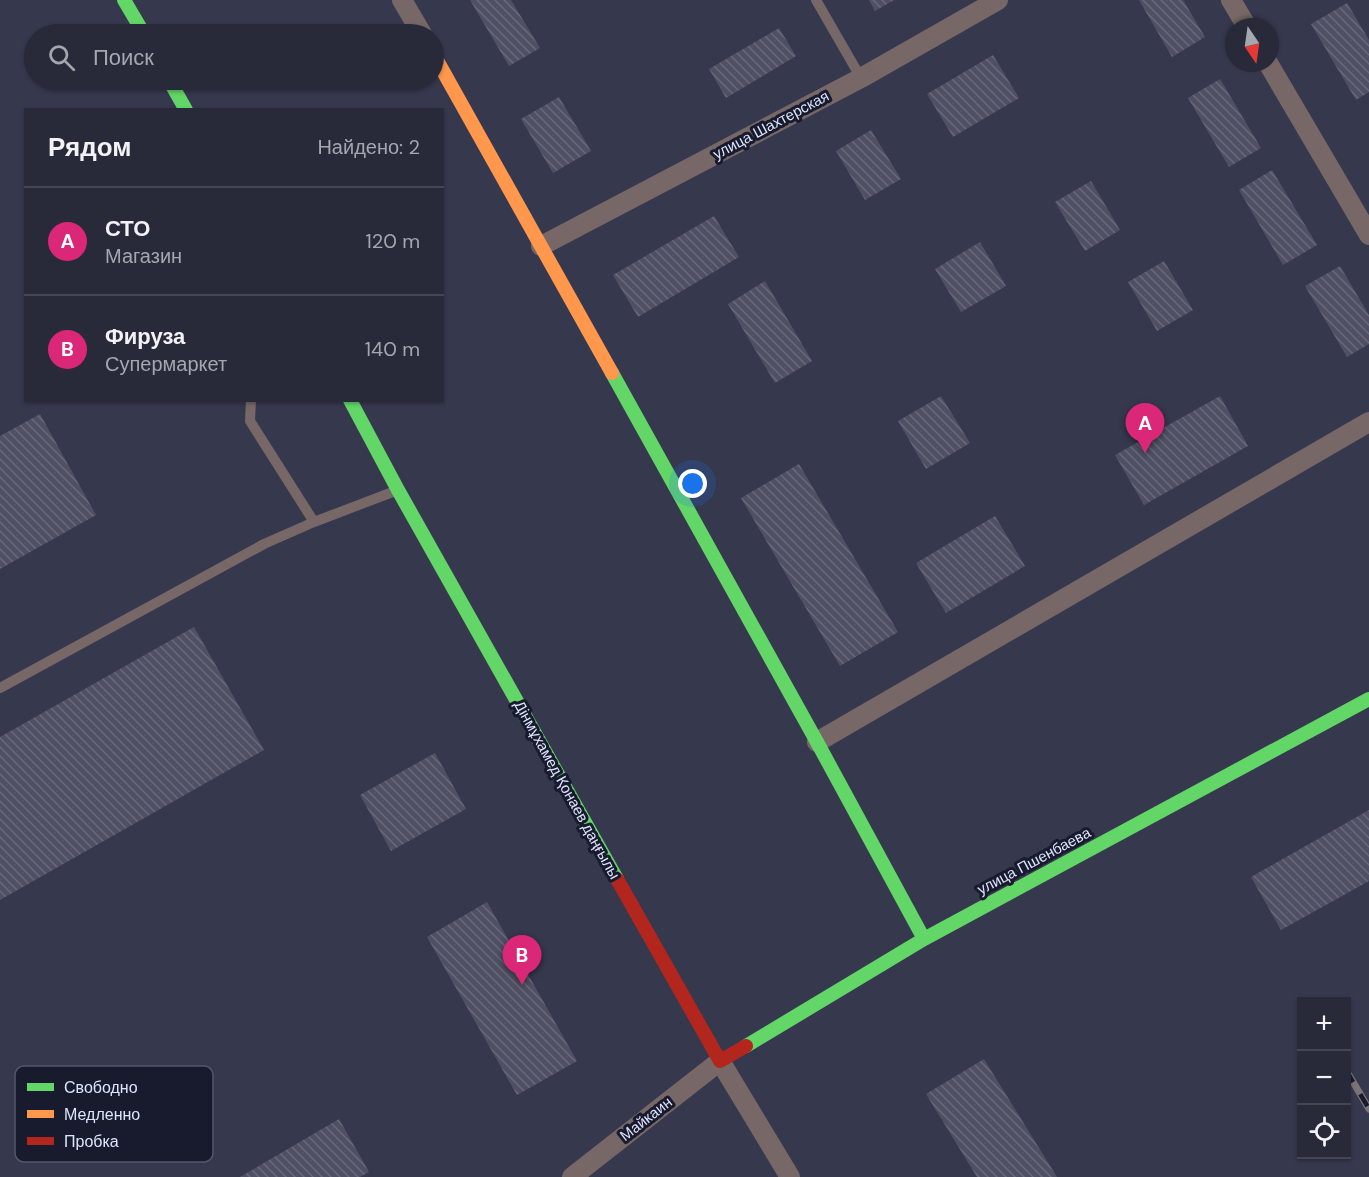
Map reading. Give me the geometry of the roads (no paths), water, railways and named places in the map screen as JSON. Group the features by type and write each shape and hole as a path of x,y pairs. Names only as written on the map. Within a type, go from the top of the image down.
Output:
{"street":[{"path":"124,0 138,24"},
{"path":"402,0 416,24"},
{"name":"улица Шахтерская","path":"541,246 861,78 998,0"},
{"path":"1231,0 1242,18"},
{"path":"1273,72 1369,235"},
{"path":"444,73 817,742 924,939"},
{"path":"175,90 185,108"},
{"name":"Дінмұхамед Қонаев даңғылы","path":"351,402 398,490 720,1061 790,1177"},
{"path":"817,742 1369,422"},
{"name":"улица Пшенбаева","path":"720,1061 924,939 1369,699"},
{"name":"Майкаин","path":"572,1177 720,1061"}],"lane":[{"path":"816,0 861,78"},
{"path":"251,402 250,421 314,522"},
{"path":"0,688 264,544 398,490"}],"railway":[{"path":"1351,1078 1369,1109"}],"place":[{"name":"СТО","path":"1145,453"},
{"name":"Фируза","path":"522,985"}]}
